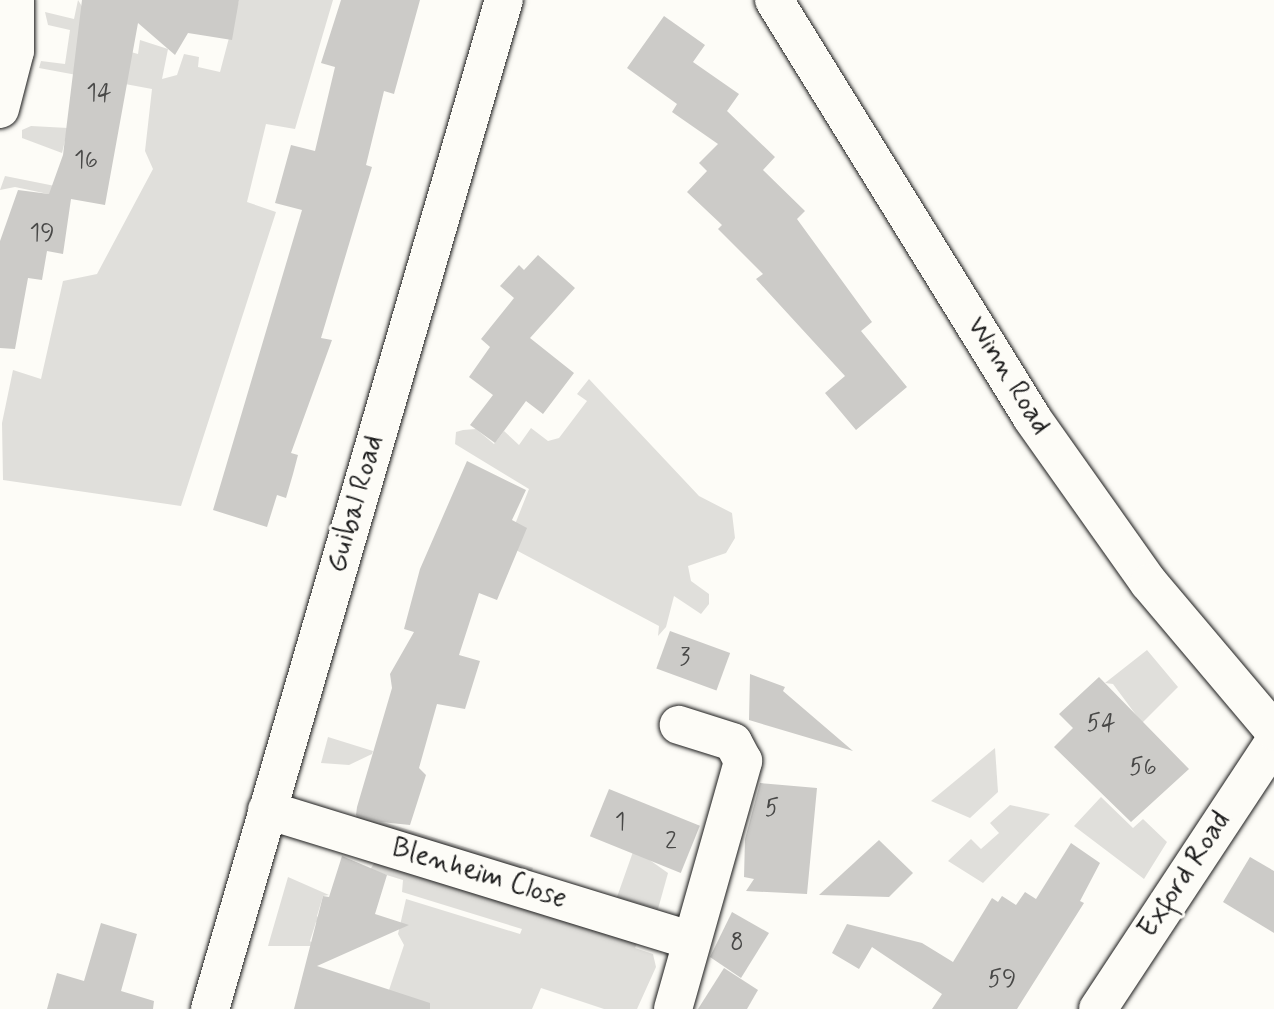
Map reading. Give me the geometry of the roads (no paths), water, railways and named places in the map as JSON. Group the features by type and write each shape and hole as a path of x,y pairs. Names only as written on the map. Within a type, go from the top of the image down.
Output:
{"street":[{"path":"0,109 15,51 15,0"},
{"name":"Guibal Road","path":"210,1009 504,0"},
{"name":"Winn Road","path":"774,0 1032,418 1149,583 1274,730"},
{"path":"673,1009 743,753 726,739 679,724"},
{"name":"Exford Road","path":"1098,1009 1274,742"},
{"name":"Blenheim Close","path":"267,810 690,940"}]}
